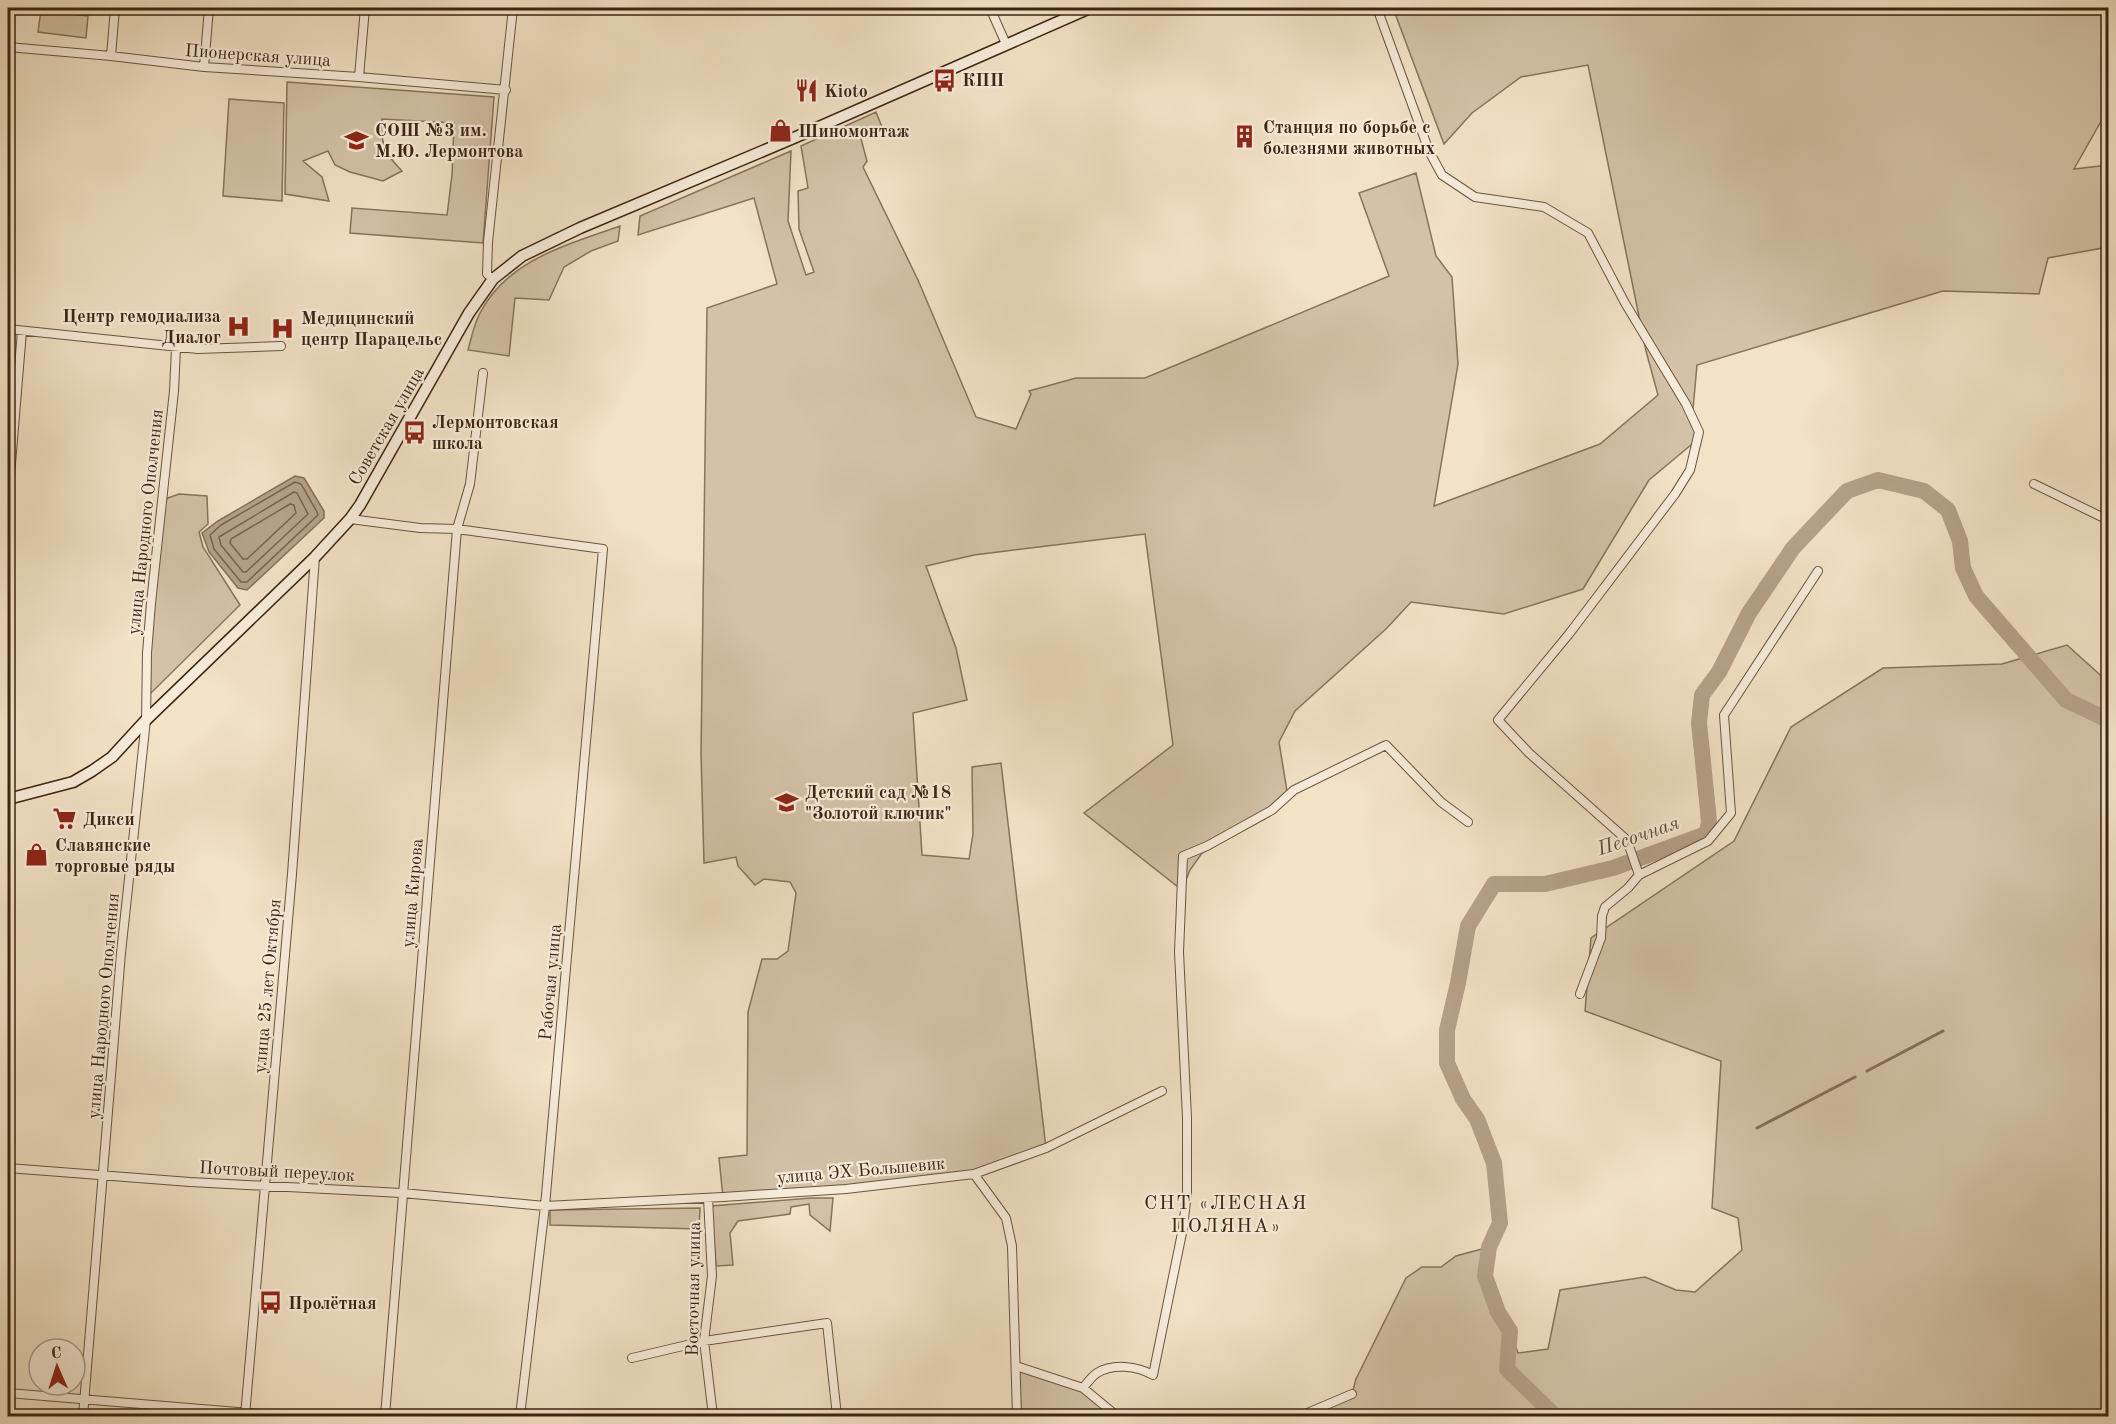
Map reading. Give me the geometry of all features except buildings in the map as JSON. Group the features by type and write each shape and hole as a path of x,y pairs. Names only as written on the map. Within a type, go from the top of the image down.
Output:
{"main road":[{"name":"Советская улица","path":"8,799 73,782 112,757 146,720 315,557 350,519 380,472 469,313 493,279 522,256 579,228 796,137 1090,8"}],"street":[{"path":"111,56 115,8"},
{"path":"204,67 209,8"},
{"path":"359,77 365,8"},
{"path":"493,279 487,274 488,242 513,8"},
{"path":"990,8 1006,44"},
{"path":"1377,8 1429,151 1442,175 1475,197 1544,207 1588,233 1625,303 1686,404 1699,432 1690,470 1675,494 1569,634 1498,720 1529,753 1627,840 1639,875"},
{"name":"Пионерская улица","path":"8,47 204,67 506,90"},
{"path":"8,329 176,348 281,346"},
{"path":"8,500 22,331"},
{"name":"улица Народного Ополчения","path":"83,1416 122,953 146,720 147,653 174,391 176,348"},
{"name":"улица Кирова","path":"385,1416 457,529 470,484 483,374"},
{"path":"2034,484 2109,520"},
{"path":"350,519 420,528 457,529"},
{"name":"Рабочая улица","path":"457,529 603,549 545,1206 520,1416"},
{"name":"улица 25 лет Октября","path":"245,1415 292,873 315,557"},
{"path":"1580,994 1601,938 1602,916 1605,907 1628,888 1639,875 1708,841 1731,813 1724,715 1818,571"},
{"path":"1083,1388 1095,1374 1113,1366 1145,1370 1153,1375 1183,1228 1187,1192 1187,1118 1179,952 1183,856 1207,846 1272,810 1294,790 1386,745 1441,802 1468,822"},
{"name":"улица ЭХ Большевик","path":"545,1206 846,1188 974,1174 1046,1148 1162,1091"},
{"name":"Почтовый переулок","path":"8,1168 104,1176 402,1193 545,1206"},
{"path":"974,1174 1006,1218 1012,1246 1017,1416"},
{"name":"Восточная улица","path":"708,1198 712,1276 704,1341 713,1416"},
{"path":"632,1358 704,1341 827,1323 837,1416"},
{"path":"1019,1366 1083,1388 1117,1416"},
{"path":"8,1392 245,1415 285,1416"},
{"path":"1287,1416 1305,1414 1352,1394"}],"shaded area":[{"path":"1393,8 2108,8 2108,109 2074,169 2108,165 2108,247 2048,258 2039,294 1943,291 1697,365 1692,420 1697,440 1649,480 1583,589 1504,614 1411,602 1387,628 1295,711 1279,742 1287,791 1269,816 1202,853 1190,870 1182,890 1084,813 1173,745 1145,534 974,555 926,566 956,648 967,700 913,713 922,855 969,859 973,834 972,767 1001,763 1046,1148 974,1174 723,1197 719,1158 747,1155 748,1012 762,959 777,959 788,951 796,893 790,882 764,879 755,885 738,866 736,857 704,863 701,754 707,308 777,284 754,198 638,235 640,216 791,151 788,221 806,275 814,272 799,229 798,191 808,188 801,146 876,112 882,127 860,135 867,161 863,167 918,280 976,417 1016,429 1031,394 1029,391 1076,378 1145,378 1389,276 1359,193 1416,173 1436,256 1452,277 1458,364 1434,506 1600,444 1658,395 1646,351 1588,65 1521,77 1472,113 1444,144"},
{"path":"41,10 88,16 86,38 38,32"},
{"path":"287,82 494,97 483,243 350,233 352,208 447,215 452,175 454,123 382,119 385,148 402,171 383,181 350,172 335,165 328,151 303,161 322,177 329,201 285,194"},
{"path":"229,99 284,103 282,201 223,196"},
{"path":"620,226 618,241 591,251 564,267 549,300 515,298 509,356 468,350 479,315 491,296 505,281 540,257"},
{"path":"179,494 207,496 208,524 199,532 203,547 240,605 148,696 163,503 168,498"},
{"path":"2067,645 2108,682 2108,1416 1287,1416 1352,1394 1356,1379 1406,1278 1422,1267 1441,1267 1456,1256 1489,1247 1485,1276 1498,1312 1510,1331 1518,1353 1548,1349 1560,1290 1645,1277 1676,1290 1695,1292 1742,1250 1738,1218 1712,1208 1721,1061 1585,1011 1591,938 1734,841 1791,727 1883,668 2002,664"},
{"path":"833,1198 830,1231 810,1215 809,1204 791,1207 790,1214 738,1221 730,1233 733,1265 716,1266 711,1206"},
{"path":"700,1208 699,1229 550,1225 550,1210"},
{"path":"1016,1366 1083,1388 1117,1416 1017,1416"}],"water":[{"path":"295,476 304,478 324,511 324,518 247,590 238,588 209,552 202,533 218,521"}],"waterway":[{"name":"Песочная","path":"1553,1416 1507,1369 1510,1331 1498,1312 1485,1276 1489,1247 1500,1223 1494,1163 1477,1119 1463,1099 1447,1063 1447,1030 1468,926 1494,884 1545,884 1613,868 1706,834 1709,823 1699,723 1702,695 1719,672 1749,613 1793,548 1847,491 1878,480 1924,491 1948,510 1960,541 1963,568 1976,596 2066,700 2108,720"},
{"path":"1867,1071 1943,1031"},
{"path":"1757,1128 1855,1077"}],"place":[{"name":"КПП","path":"944,80"},
{"name":"Kioto","path":"806,91"},
{"name":"Шиномонтаж","path":"780,131"},
{"name":"Станция по борьбе с болезнями животных","path":"1245,137"},
{"name":"СОШ №3 им. М.Ю. Лермонтова","path":"357,140"},
{"name":"Центр гемодиализа Диалог","path":"239,326"},
{"name":"Медицинский центр Парацельс","path":"283,328"},
{"name":"Лермонтовская школа","path":"414,432"},
{"name":"Детский сад №18 \"Золотой ключик\"","path":"787,802"},
{"name":"Дикси","path":"65,819"},
{"name":"Славянские торговые ряды","path":"37,855"},
{"name":"Пролётная","path":"270,1303"}],"district":[{"name":"СНТ «ЛЕСНАЯ ПОЛЯНА»","path":"1226,1214"}]}
